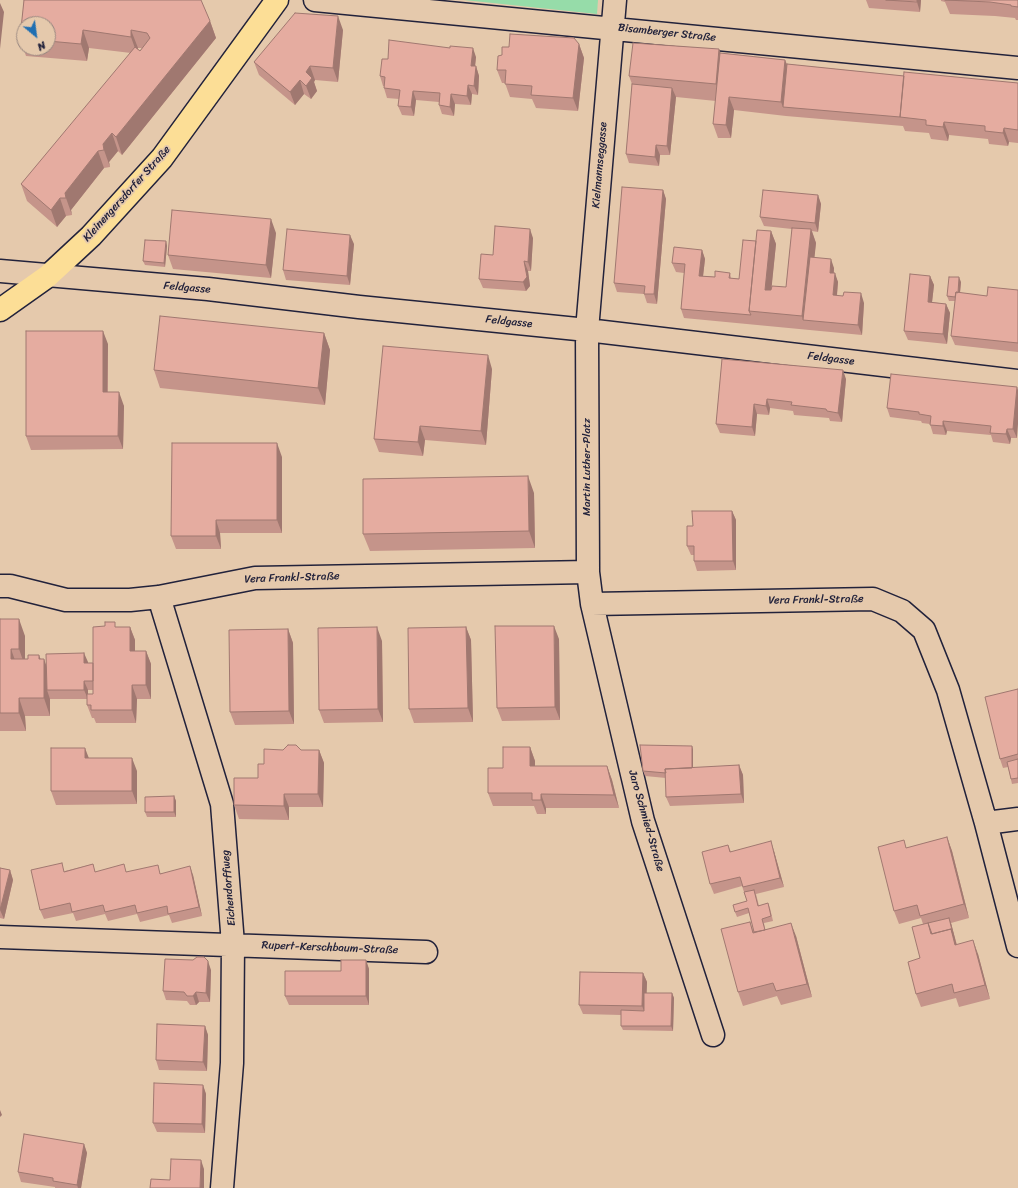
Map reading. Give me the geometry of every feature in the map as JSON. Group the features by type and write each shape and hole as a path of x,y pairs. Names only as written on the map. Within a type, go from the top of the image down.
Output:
{"main road":[{"name":"Kleinengersdorfer Straße","path":"0,310 48,276 91,236 162,158 277,0"}],"street":[{"name":"Bisamberger Straße","path":"315,0 1018,68"},
{"name":"Kielmannseggasse","path":"587,330 615,0"},
{"name":"Feldgasse","path":"0,272 208,289 359,307 587,330 1018,381"},
{"name":"Martin Luther-Platz","path":"587,330 588,572 592,604"},
{"name":"Vera Frankl-Straße","path":"0,586 10,586 66,600 130,600 159,597 255,578 588,572"},
{"name":"Eichendorffweg","path":"159,597 222,804 233,944 232,1063 222,1188"},
{"name":"Vera Frankl-Straße","path":"592,604 873,599 902,611 924,630 948,690 986,823 1018,946"},
{"name":"Jaro Schmied-Straße","path":"592,604 643,821 713,1035"},
{"path":"986,823 1018,819"},
{"name":"Rupert-Kerschbaum-Straße","path":"0,937 233,944 426,952"}],"green space":[{"path":"464,0 598,0 597,14"}],"building":[{"path":"24,0 201,0 210,21 116,137 112,133 103,144 104,150 98,151 65,193 66,198 60,198 51,210 21,184 135,47 140,51 150,38 147,33 131,30 131,37 83,30 81,44 56,42 56,16 22,16"},
{"path":"886,0 917,0 917,2"},
{"path":"945,0 1018,0 1018,7 990,2"},
{"path":"295,13 338,16 333,68 310,66 306,72 312,78 306,86 300,80 290,92 254,62"},
{"path":"510,34 574,38 579,44 573,98 531,95 532,86 505,84 506,70 497,70 498,56 502,55 502,47 509,47"},
{"path":"389,40 450,48 450,46 473,48 471,66 476,66 474,86 468,85 467,96 451,94 450,107 439,105 440,93 413,91 411,107 398,106 400,90 384,88 385,77 380,76 382,59 388,59"},
{"path":"633,43 719,49 716,84 629,76"},
{"path":"720,53 785,60 781,102 729,97 726,125 713,124"},
{"path":"787,64 904,76 900,117 783,107"},
{"path":"904,72 1018,83 1018,130 1004,128 1003,133 985,131 985,126 944,122 943,127 926,125 926,120 900,117"},
{"path":"632,84 672,88 667,146 656,145 655,157 626,154"},
{"path":"622,187 663,190 654,294 644,294 645,286 614,283"},
{"path":"763,190 818,195 815,223 760,217"},
{"path":"172,210 271,219 266,265 168,255"},
{"path":"495,226 530,229 528,262 524,261 527,277 523,282 479,279 481,254 493,255"},
{"path":"792,228 811,229 802,316 749,311 757,230 771,231 765,290 771,290 772,286 786,287"},
{"path":"287,229 350,235 347,276 283,270"},
{"path":"145,240 166,241 164,263 143,261"},
{"path":"743,240 756,241 749,311 751,315 681,309 685,264 672,263 674,247 702,250 699,276 715,277 715,271 730,273 729,278 739,279"},
{"path":"810,257 831,259 830,273 835,273 833,295 843,296 844,292 861,293 858,325 803,320"},
{"path":"910,274 930,276 928,302 946,304 943,334 904,331"},
{"path":"949,277 959,277 958,293 956,292 955,297 947,296"},
{"path":"988,287 1018,290 1018,343 951,336 956,292 987,296"},
{"path":"160,316 324,333 318,388 154,370"},
{"path":"26,331 103,331 103,392 119,392 118,436 26,436"},
{"path":"383,346 488,355 481,431 420,426 418,442 374,439"},
{"path":"722,359 843,370 838,413 827,411 826,409 791,405 792,402 767,399 766,406 754,404 752,427 716,424"},
{"path":"891,374 1017,387 1013,429 1007,429 1006,434 990,433 991,426 943,421 943,426 930,425 931,416 919,414 919,412 887,408"},
{"path":"172,443 277,443 277,520 216,520 216,536 171,536"},
{"path":"528,476 529,531 363,534 363,479"},
{"path":"692,511 732,511 733,561 694,561 694,546 687,546 687,526 693,526"},
{"path":"0,619 19,619 19,649 11,649 11,659 28,659 28,655 39,655 39,659 44,659 44,698 19,698 19,713 0,713"},
{"path":"105,622 115,622 115,627 130,627 130,651 146,651 146,685 132,685 132,710 91,710 91,705 87,705 87,694 93,694 93,627 105,626"},
{"path":"495,626 554,626 555,707 497,708"},
{"path":"377,627 378,709 319,710 318,628"},
{"path":"466,627 468,708 409,709 408,628"},
{"path":"288,629 289,711 230,712 229,630"},
{"path":"84,653 84,663 93,663 93,681 84,681 84,690 47,690 46,654"},
{"path":"1018,689 1018,754 1000,759 985,697"},
{"path":"288,745 296,745 301,750 319,750 318,794 284,794 284,806 234,805 234,778 258,778 258,764 264,764 264,749 283,750"},
{"path":"640,745 692,746 692,768 665,769 666,773 643,771"},
{"path":"503,747 530,747 530,766 607,766 614,795 541,794 541,800 532,800 532,793 488,793 488,768 503,768"},
{"path":"51,748 85,748 85,758 132,758 132,791 51,791"},
{"path":"1018,759 1018,778 1011,779 1007,762"},
{"path":"739,765 741,794 666,797 665,769"},
{"path":"174,796 174,812 145,812 145,797"},
{"path":"947,837 964,904 920,916 917,905 894,911 878,847 904,840 906,848"},
{"path":"771,841 780,878 743,887 740,877 710,884 702,852 728,845 730,852"},
{"path":"62,863 64,872 93,864 95,872 124,864 126,872 158,865 160,874 190,866 199,907 168,914 167,906 137,913 135,905 105,912 103,905 72,912 70,903 40,910 31,870"},
{"path":"0,868 10,870 0,910"},
{"path":"754,890 758,906 768,903 771,916 762,919 765,930 754,932 748,908 735,912 733,905 747,901 744,892"},
{"path":"949,918 954,938 951,929 932,934 928,923"},
{"path":"750,922 753,933 791,923 807,984 776,991 773,983 738,992 721,929"},
{"path":"928,923 931,934 951,929 955,945 973,940 985,985 954,993 952,984 916,994 908,962 920,958 912,927"},
{"path":"197,957 204,957 208,961 206,993 196,992 193,996 187,996 184,992 163,991 165,959 193,960"},
{"path":"341,960 366,960 366,996 285,996 285,971 341,971"},
{"path":"580,972 643,973 642,1006 579,1005"},
{"path":"644,993 672,993 671,1026 621,1026 621,1010 644,1011"},
{"path":"157,1024 205,1026 203,1062 156,1060"},
{"path":"154,1083 203,1085 202,1124 153,1123"},
{"path":"24,1134 84,1144 77,1185 53,1181 53,1178 18,1172"},
{"path":"171,1159 201,1160 200,1188 150,1188 151,1179 170,1180"}]}
